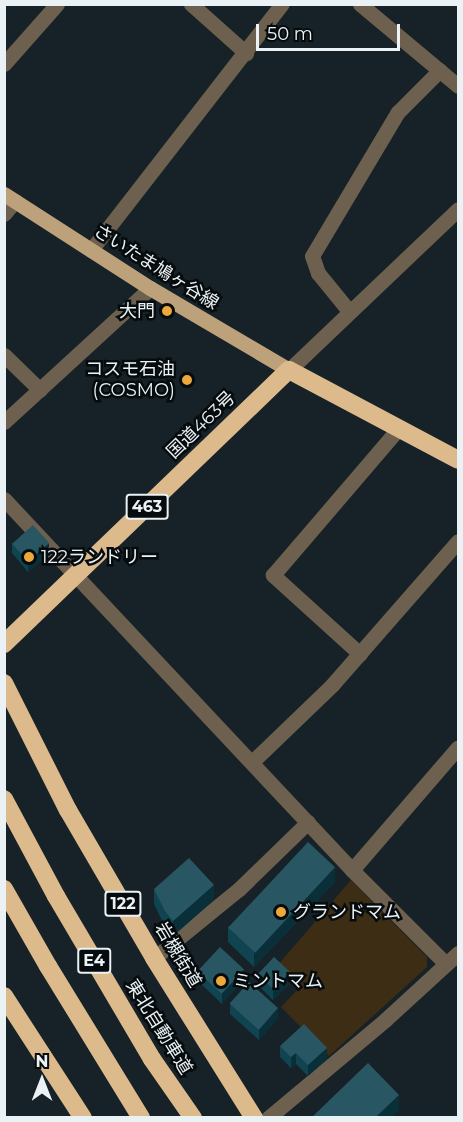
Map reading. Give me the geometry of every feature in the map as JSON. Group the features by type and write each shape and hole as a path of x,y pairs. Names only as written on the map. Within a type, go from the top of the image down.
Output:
{"highway":[{"path":"289,370 459,460"},
{"name":"国道463号","path":"4,644 289,370"},
{"name":"岩槻街道","path":"4,683 68,810 154,958 254,1118"},
{"name":"東北自動車道","path":"4,799 56,896 152,1059 193,1118"},
{"name":"E4","path":"4,889 141,1118"},
{"path":"4,996 83,1118"}],"main road":[{"name":"さいたま鳩ヶ谷線","path":"10,198 150,288 289,370"}],"street":[{"path":"4,64 57,4"},
{"path":"191,4 246,53"},
{"path":"91,250 282,4"},
{"path":"360,4 459,86"},
{"path":"349,311 318,273 312,256 398,112 440,70"},
{"path":"4,214 10,198"},
{"path":"289,370 459,208"},
{"path":"4,422 150,288"},
{"path":"4,355 40,390"},
{"path":"360,654 273,575 398,429"},
{"path":"4,499 78,574 352,870 446,964"},
{"path":"252,762 332,685 459,541"},
{"path":"352,870 459,747"},
{"path":"154,958 239,889 308,822"},
{"path":"268,1118 385,1020 459,953"}],"shaded area":[{"path":"351,880 427,957 427,967 329,1056 281,1007 298,989 277,966"}],"building":[{"path":"33,525 49,543 28,562 12,544"},
{"name":"グランドマム","path":"308,842 335,867 255,953 228,928"},
{"path":"189,858 214,885 173,921 154,889"},
{"path":"220,947 244,970 222,994 197,971"},
{"path":"274,957 290,972 274,990 258,975"},
{"path":"249,982 278,1008 259,1030 230,1004"},
{"path":"304,1024 327,1048 308,1065 296,1053 291,1057 280,1046"},
{"path":"368,1063 399,1095 377,1116 379,1118 311,1118"}],"place":[{"name":"大門","path":"167,311"},
{"name":"コスモ石油 (COSMO)","path":"187,380"},
{"name":"122ランドリー","path":"29,557"},
{"name":"グランドマム","path":"281,912"},
{"name":"ミントマム","path":"221,981"}]}
